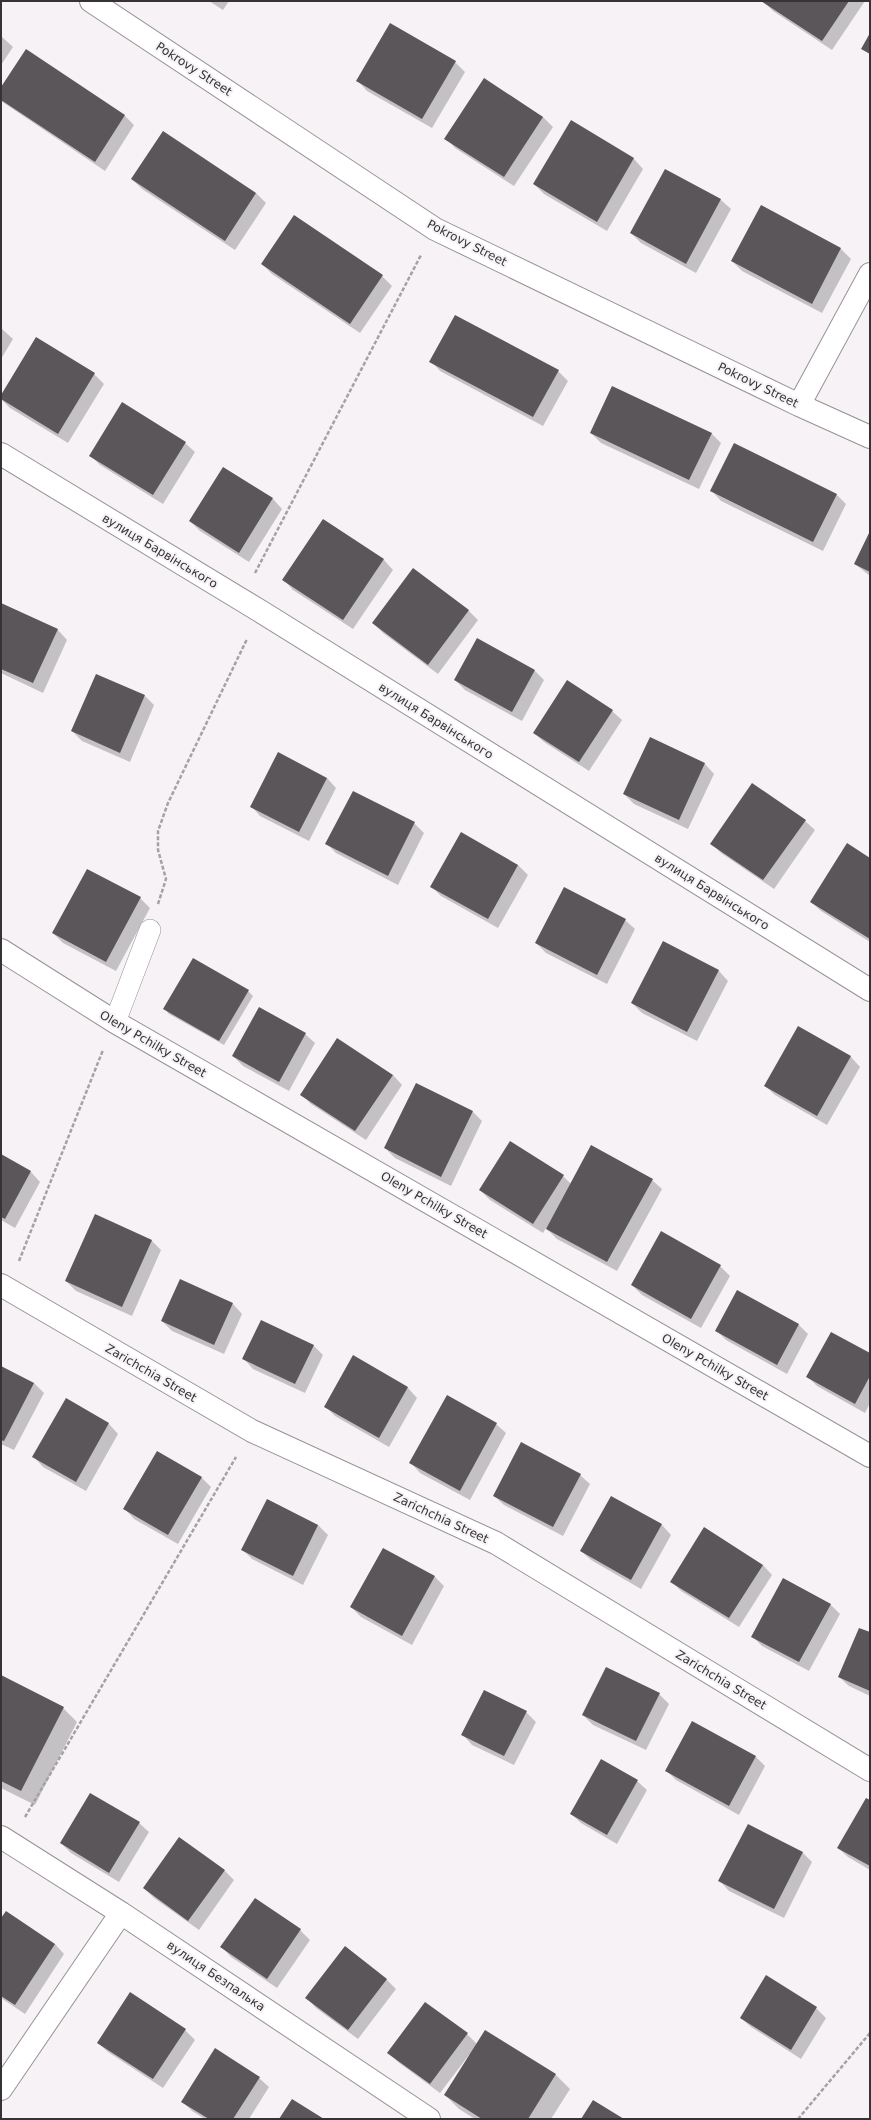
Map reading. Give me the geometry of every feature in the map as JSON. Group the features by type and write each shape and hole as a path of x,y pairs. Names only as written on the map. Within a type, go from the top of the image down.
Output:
{"street":[{"name":"Pokrovy Street","path":"92,1 435,229 799,405 870,437"},
{"path":"799,405 870,274"},
{"name":"вулиця Барвінського","path":"1,454 260,611 870,990"},
{"name":"Oleny Pchilky Street","path":"1,950 114,1022 870,1456"},
{"name":"Zarichchia Street","path":"4,1288 252,1431 496,1543 870,1770"},
{"name":"вулиця Безпалька","path":"5,1840 121,1913 429,2119"},
{"path":"1,2089 121,1913"}],"lane":[{"path":"114,1022 150,930"}],"path":[{"path":"241,600 435,229"},
{"path":"150,930 166,879 158,850 158,831 168,803 260,611"},
{"path":"4,1288 114,1022"},
{"path":"5,1840 252,1431"},
{"path":"798,2119 870,2032"}],"building":[{"path":"761,1 849,1 822,41"},
{"path":"390,23 456,61 422,119 356,81"},
{"path":"870,33 870,54 861,49"},
{"path":"26,49 125,115 95,162 1,100 1,87"},
{"path":"484,78 543,117 504,177 444,139"},
{"path":"571,120 634,158 597,222 533,184"},
{"path":"163,131 256,193 225,241 131,179"},
{"path":"665,169 721,199 686,264 630,233"},
{"path":"761,205 841,248 812,304 731,261"},
{"path":"294,215 383,275 350,324 261,264"},
{"path":"455,315 559,370 533,417 429,362"},
{"path":"36,337 95,373 58,434 1,399 1,395"},
{"path":"612,386 712,433 689,480 590,433"},
{"path":"122,402 186,442 153,495 89,456"},
{"path":"734,443 837,494 813,542 710,491"},
{"path":"223,467 273,498 239,553 189,521"},
{"path":"323,519 384,559 343,620 282,580"},
{"path":"870,531 870,572 854,564"},
{"path":"413,568 469,610 428,665 372,623"},
{"path":"1,603 58,629 33,683 1,669"},
{"path":"477,638 535,670 512,712 454,680"},
{"path":"96,674 145,695 120,753 71,731"},
{"path":"567,680 613,710 579,762 533,733"},
{"path":"650,737 705,763 679,820 623,794"},
{"path":"278,752 327,778 299,832 250,807"},
{"path":"752,783 806,820 763,880 710,844"},
{"path":"353,791 415,822 388,876 325,844"},
{"path":"461,832 518,865 488,919 430,887"},
{"path":"847,843 870,858 870,939 810,902"},
{"path":"87,869 141,897 106,962 52,933"},
{"path":"564,887 626,919 597,975 535,943"},
{"path":"663,941 719,970 687,1032 631,1003"},
{"path":"193,958 249,990 219,1041 163,1009"},
{"path":"259,1007 306,1033 279,1082 232,1056"},
{"path":"798,1026 851,1056 817,1116 764,1086"},
{"path":"337,1038 393,1075 355,1131 300,1095"},
{"path":"416,1083 473,1111 441,1177 384,1148"},
{"path":"510,1141 564,1175 533,1224 479,1190"},
{"path":"591,1145 653,1179 607,1262 546,1229"},
{"path":"1,1154 31,1171 5,1219 1,1217"},
{"path":"95,1214 152,1240 122,1307 65,1281"},
{"path":"661,1231 721,1265 691,1319 631,1285"},
{"path":"180,1279 233,1303 214,1345 161,1321"},
{"path":"737,1290 799,1324 777,1365 715,1331"},
{"path":"261,1320 314,1345 295,1384 242,1359"},
{"path":"831,1332 870,1353 870,1376 855,1404 806,1377"},
{"path":"353,1355 408,1387 379,1438 324,1407"},
{"path":"1,1366 34,1383 4,1441 1,1440"},
{"path":"447,1395 497,1423 460,1491 409,1463"},
{"path":"66,1398 109,1423 76,1482 32,1457"},
{"path":"521,1442 581,1474 553,1527 493,1496"},
{"path":"157,1451 202,1477 168,1535 123,1509"},
{"path":"611,1496 662,1524 631,1580 580,1551"},
{"path":"267,1499 318,1525 293,1576 241,1550"},
{"path":"704,1527 763,1565 729,1618 670,1582"},
{"path":"383,1548 435,1576 402,1636 350,1607"},
{"path":"783,1578 831,1604 799,1662 751,1637"},
{"path":"859,1628 870,1632 870,1691 838,1677"},
{"path":"606,1667 660,1693 636,1741 582,1715"},
{"path":"1,1675 64,1707 21,1791 1,1781"},
{"path":"484,1690 527,1711 504,1756 461,1735"},
{"path":"692,1721 756,1756 729,1806 665,1771"},
{"path":"601,1759 638,1780 607,1835 570,1814"},
{"path":"90,1793 140,1822 109,1873 60,1843"},
{"path":"866,1798 870,1800 870,1866 837,1848"},
{"path":"748,1824 803,1852 774,1909 718,1881"},
{"path":"179,1837 225,1870 188,1921 143,1888"},
{"path":"255,1898 301,1929 267,1979 220,1947"},
{"path":"6,1911 55,1944 15,2005 1,1996 1,1918"},
{"path":"345,1946 387,1979 348,2030 305,1998"},
{"path":"766,1975 817,2007 791,2050 740,2018"},
{"path":"130,1992 186,2029 153,2079 97,2043"},
{"path":"425,2002 468,2033 430,2084 387,2053"},
{"path":"485,2030 556,2074 528,2119 482,2119 444,2095"},
{"path":"215,2048 260,2077 233,2119 209,2119 181,2102"},
{"path":"292,2099 324,2119 279,2119"},
{"path":"593,2100 624,2119 581,2119"}]}
